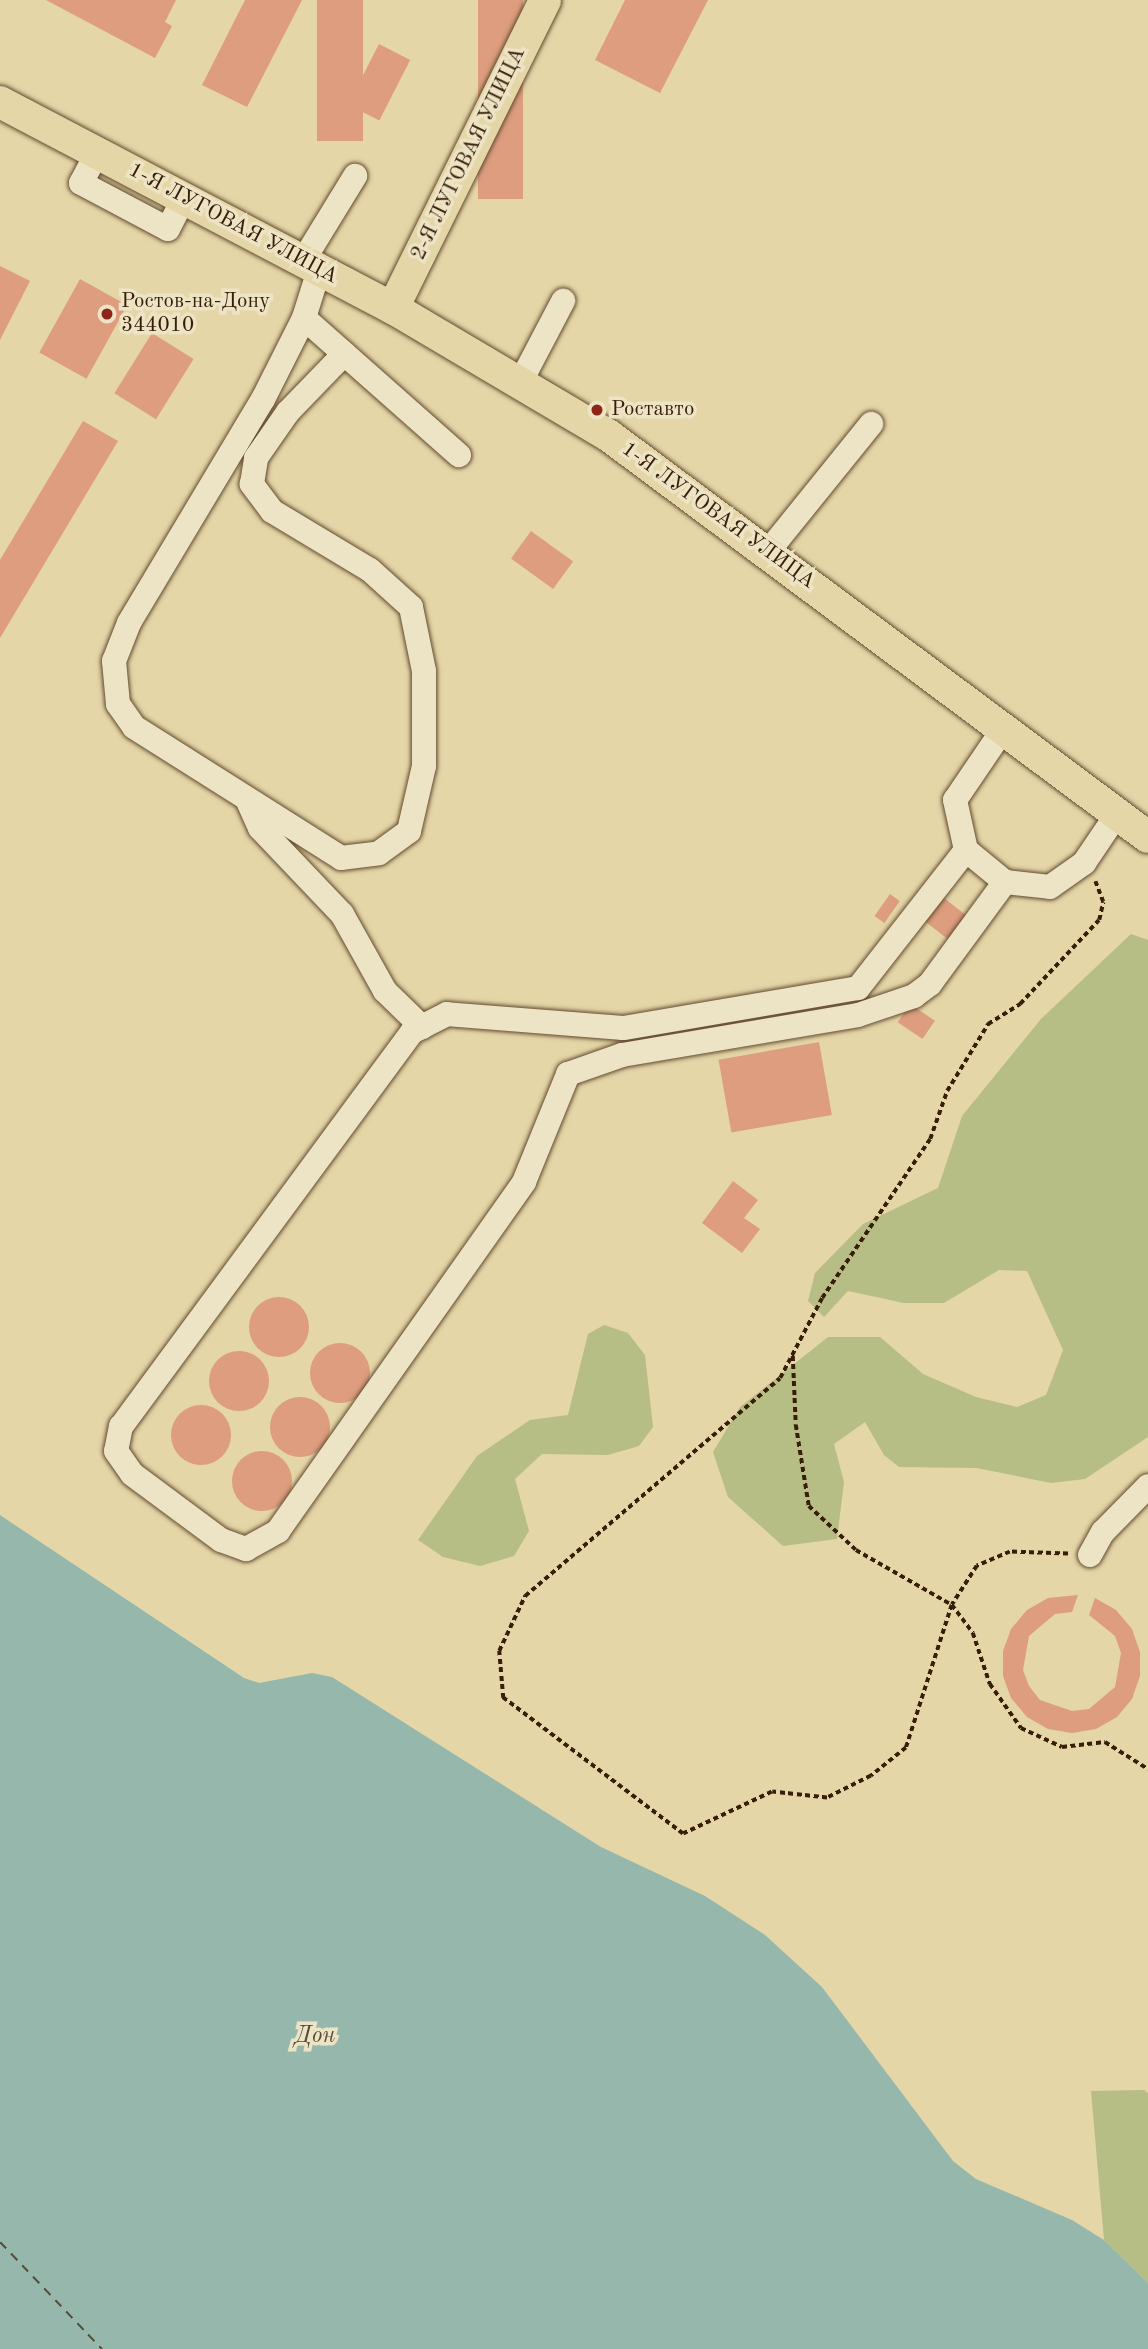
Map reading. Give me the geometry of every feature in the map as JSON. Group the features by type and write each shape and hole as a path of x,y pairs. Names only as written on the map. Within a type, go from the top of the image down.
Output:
{"main road":[{"name":"2-Я ЛУГОВАЯ УЛИЦА","path":"393,309 545,0"},
{"name":"1-Я ЛУГОВАЯ УЛИЦА","path":"0,103 393,309 608,435 1148,837"}],"street":[{"path":"344,354 288,412 256,458 252,484 272,511 370,570 411,607 424,671 424,766 409,831 379,853 341,858 134,727 118,704 114,661 129,623 263,398 304,318 311,265 355,176"},
{"path":"520,383 563,301"},
{"path":"304,318 459,454"},
{"path":"767,553 871,424"},
{"path":"1004,728 955,800 965,850 1005,882 1050,887 1075,869 1118,814"},
{"path":"247,799 260,828 342,914 385,991 422,1027"},
{"path":"965,850 858,988 623,1028 447,1014 412,1032 121,1426 116,1451 132,1474 221,1540 246,1549 278,1531 524,1182 568,1074 622,1055 858,1015 914,996 930,984 1005,882"},
{"path":"1090,1555 1103,1532 1148,1486"}],"path":[{"path":"1075,869 1101,884 1099,920 1020,1004 988,1024 947,1091 930,1139 822,1298 780,1378 525,1596 499,1651 503,1698 683,1833 772,1792 827,1798 871,1776 906,1748 952,1605 977,1566 1010,1552 1090,1555"},
{"path":"792,1353 796,1425 809,1506 856,1550 952,1605 974,1633 990,1684 1021,1728 1062,1747 1105,1742 1148,1769"}],"green space":[{"path":"1131,934 1148,940 1148,1437 1085,1479 1051,1483 977,1468 899,1467 884,1455 865,1422 834,1444 844,1482 837,1539 783,1546 728,1497 713,1452 740,1407 828,1337 880,1337 923,1374 976,1397 1017,1407 1046,1395 1063,1350 1027,1271 999,1270 944,1303 904,1303 848,1291 824,1317 808,1301 815,1273 863,1224 938,1188 962,1116 1041,1019"},
{"path":"604,1325 628,1333 645,1355 653,1427 639,1446 608,1455 542,1454 515,1479 529,1531 514,1556 480,1566 443,1557 418,1540 477,1456 530,1420 568,1415 588,1334"},
{"path":"1144,2090 1148,2093 1148,2283 1104,2240 1091,2091"}],"water":[{"name":"Дон","path":"0,1515 244,1678 259,1683 312,1673 332,1677 601,1847 705,1896 765,1935 822,1987 953,2161 976,2179 1072,2220 1104,2240 1148,2283 1148,2349 0,2349"}],"building":[{"path":"46,0 176,0 165,22 172,26 155,58"},
{"path":"245,0 302,0 247,107 202,85"},
{"path":"317,0 363,0 363,141 317,141"},
{"path":"478,0 523,0 523,199 478,199"},
{"path":"625,0 708,0 660,93 595,60"},
{"path":"379,44 410,60 379,120 348,105"},
{"path":"0,266 30,281 0,340"},
{"path":"80,279 127,305 87,379 39,352"},
{"path":"152,333 194,359 156,419 114,393"},
{"path":"83,421 118,441 0,638 0,560"},
{"path":"531,531 573,562 553,589 511,559"},
{"path":"890,894 900,901 884,923 875,916"},
{"path":"944,898 966,915 948,939 926,922"},
{"path":"910,1004 935,1021 923,1039 898,1022"},
{"path":"819,1042 832,1115 731,1133 719,1060"},
{"path":"733,1181 758,1200 744,1218 760,1229 742,1253 702,1223"},
{"path":"273,1297 285,1297 304,1310 309,1327 307,1339 296,1352 285,1357 273,1357 254,1344 249,1333 249,1321 262,1302"},
{"path":"334,1343 346,1343 365,1356 370,1373 368,1385 357,1398 346,1403 334,1403 315,1390 310,1379 310,1367 323,1348"},
{"path":"233,1351 245,1351 264,1364 269,1381 267,1393 256,1406 245,1411 233,1411 214,1398 209,1387 209,1375 222,1356"},
{"path":"294,1397 306,1397 325,1410 330,1427 328,1439 317,1452 306,1457 294,1457 275,1444 270,1433 270,1421 283,1402"},
{"path":"195,1405 207,1405 226,1418 231,1435 229,1447 218,1460 207,1465 195,1465 176,1452 171,1441 171,1429 184,1410"},
{"path":"256,1451 268,1451 287,1464 292,1481 290,1493 279,1506 268,1511 256,1511 237,1498 232,1487 232,1475 245,1456"},
{"path":"1078,1595 1072,1612 1055,1614 1029,1636 1023,1670 1029,1686 1040,1700 1072,1711 1089,1709 1115,1687 1121,1653 1115,1636 1089,1615 1095,1598 1116,1610 1132,1629 1140,1652 1140,1676 1132,1699 1117,1717 1096,1729 1072,1733 1048,1729 1027,1717 1011,1698 1003,1676 1003,1651 1011,1629 1027,1610 1048,1598"}],"ferry route":[{"path":"0,2242 102,2349"}],"place":[{"name":"Ростов-на-Дону 344010","path":"107,314"},
{"name":"Роставто","path":"597,410"}]}
